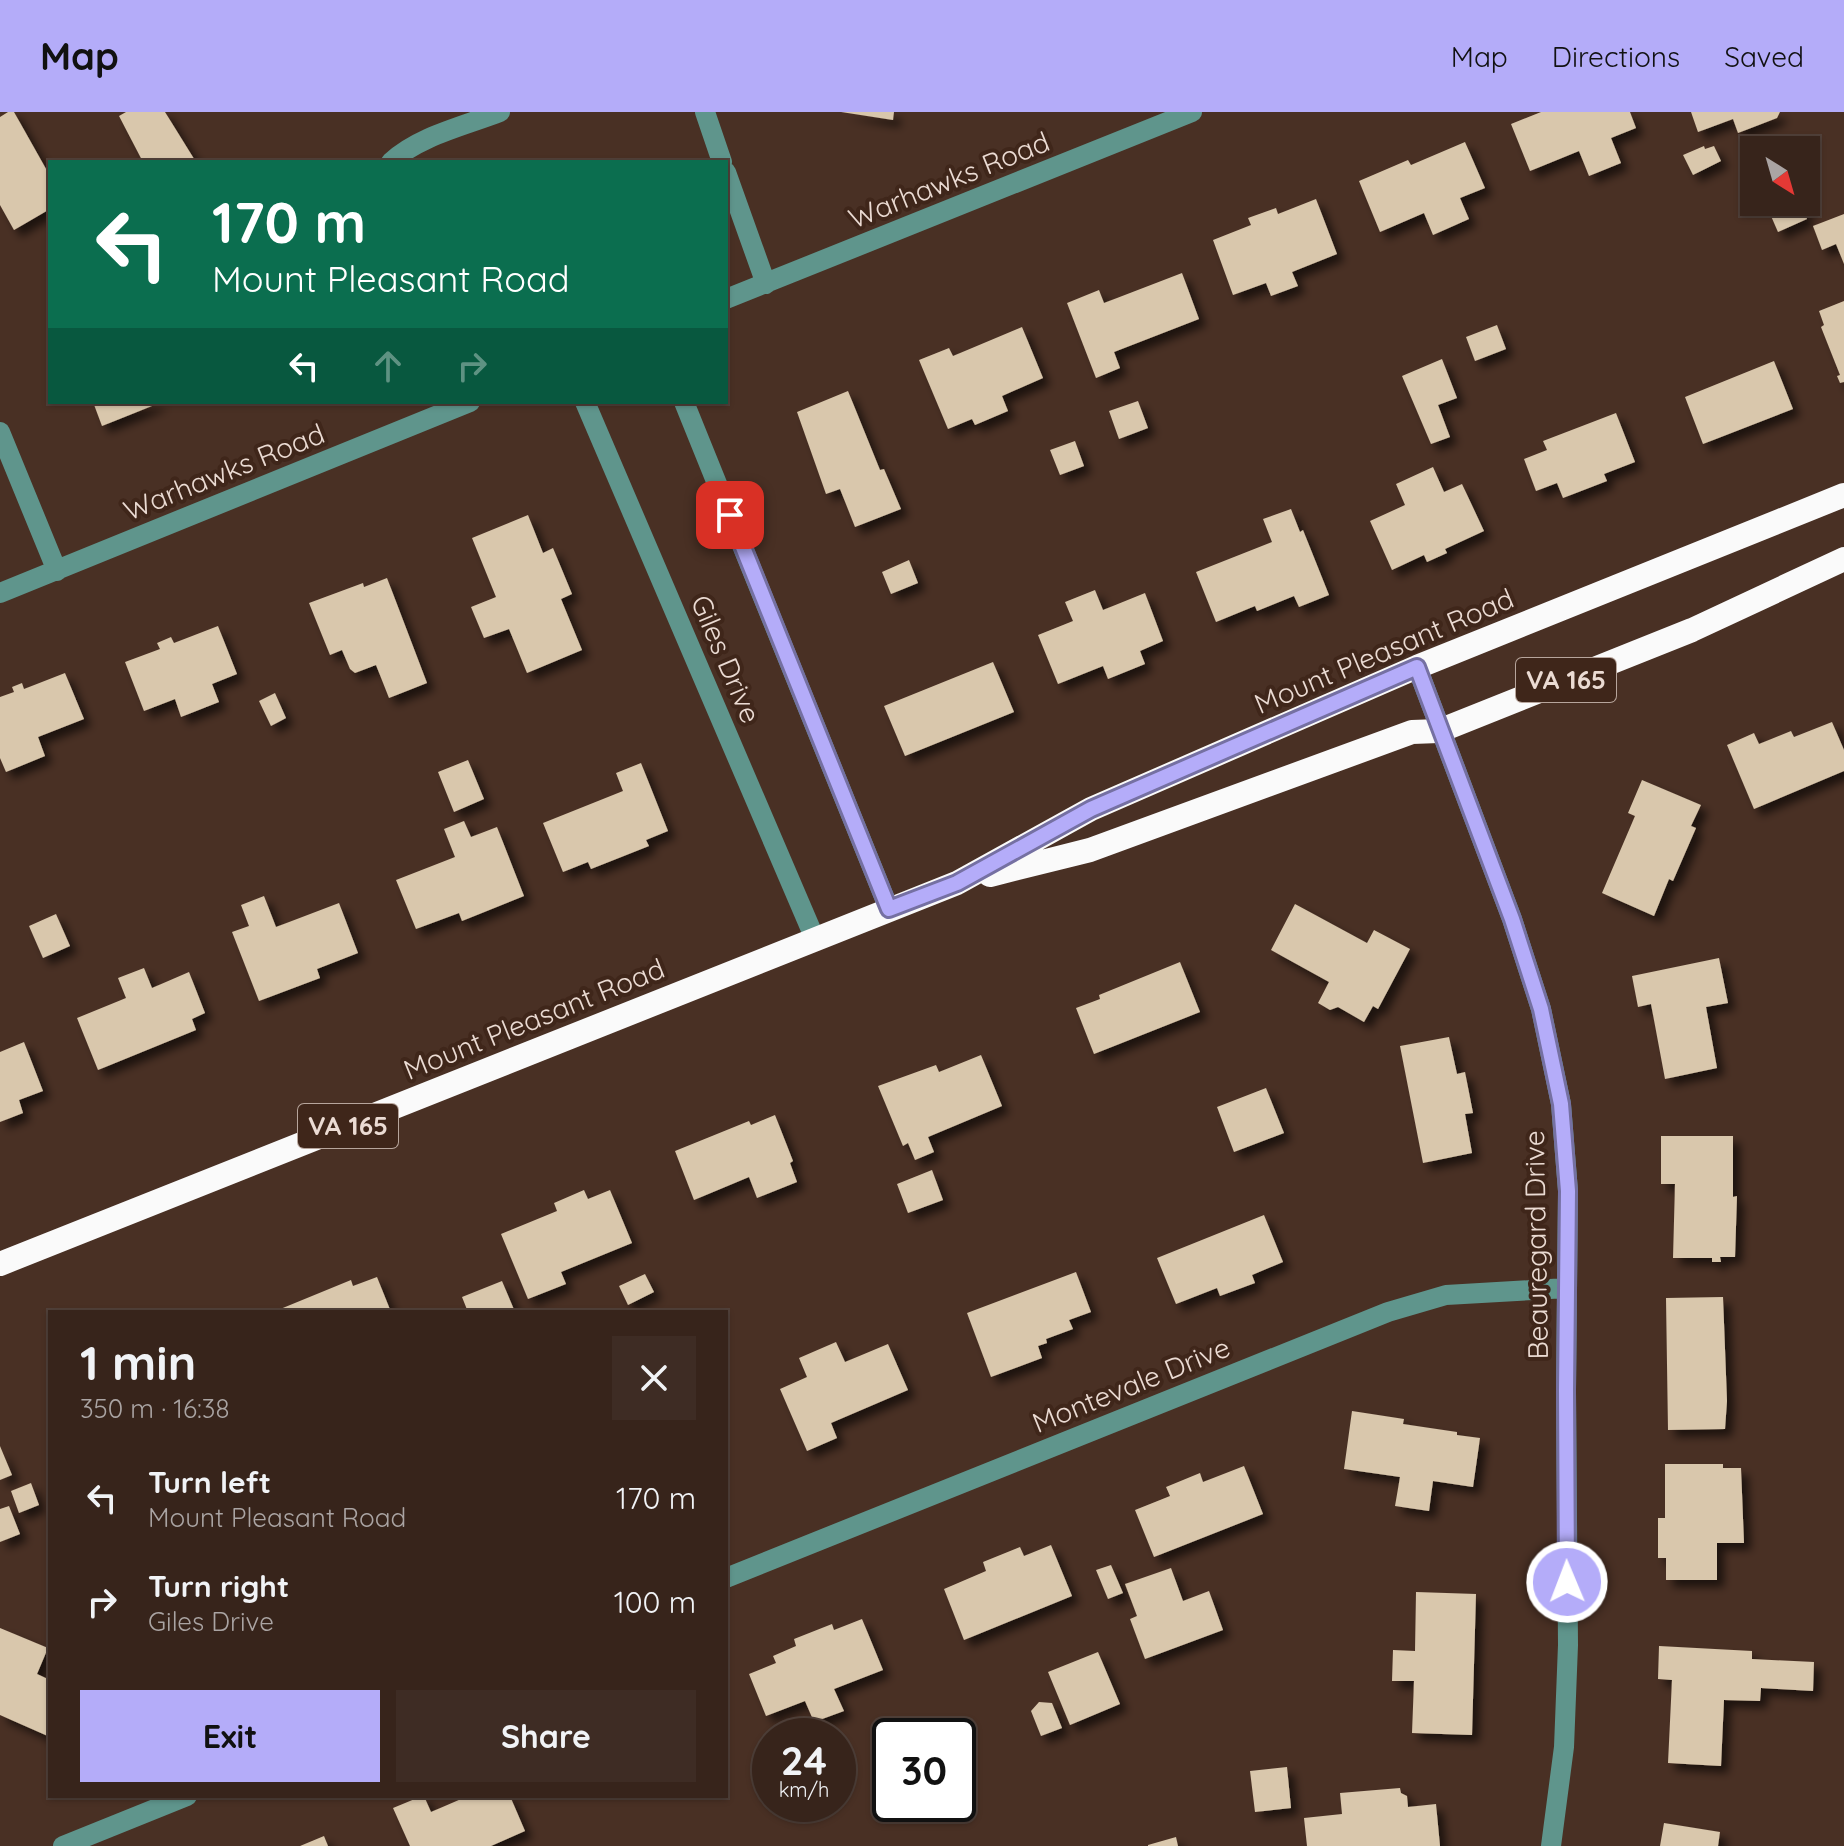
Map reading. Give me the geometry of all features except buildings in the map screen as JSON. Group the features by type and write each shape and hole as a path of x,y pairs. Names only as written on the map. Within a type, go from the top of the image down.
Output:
{"highway":[{"name":"Mount Pleasant Road","path":"957,883 1091,809 1417,667 1844,495"},
{"name":"Mount Pleasant Road","path":"0,1264 957,883 1090,850 1412,732 1439,731 1692,630 1844,559"}],"street":[{"path":"393,160 402,151 500,112"},
{"path":"705,112 721,160"},
{"name":"Warhawks Road","path":"728,298 1183,114"},
{"path":"728,178 766,284"},
{"name":"Giles Drive","path":"586,404 815,939"},
{"name":"Giles Drive","path":"685,404 889,909"},
{"name":"Warhawks Road","path":"0,593 456,405"},
{"path":"0,432 57,571"},
{"name":"Beauregard Drive","path":"1417,667 1512,919 1541,1009 1562,1119 1568,1191 1567,1660 1564,1747 1551,1846"},
{"name":"Montevale Drive","path":"728,1577 1388,1312 1446,1295 1567,1288"},
{"path":"63,1846 182,1798"}],"route":[{"path":"730,515 889,909 957,883 1091,809 1417,667 1512,919 1541,1009 1561,1104 1568,1191 1567,1582"}]}
